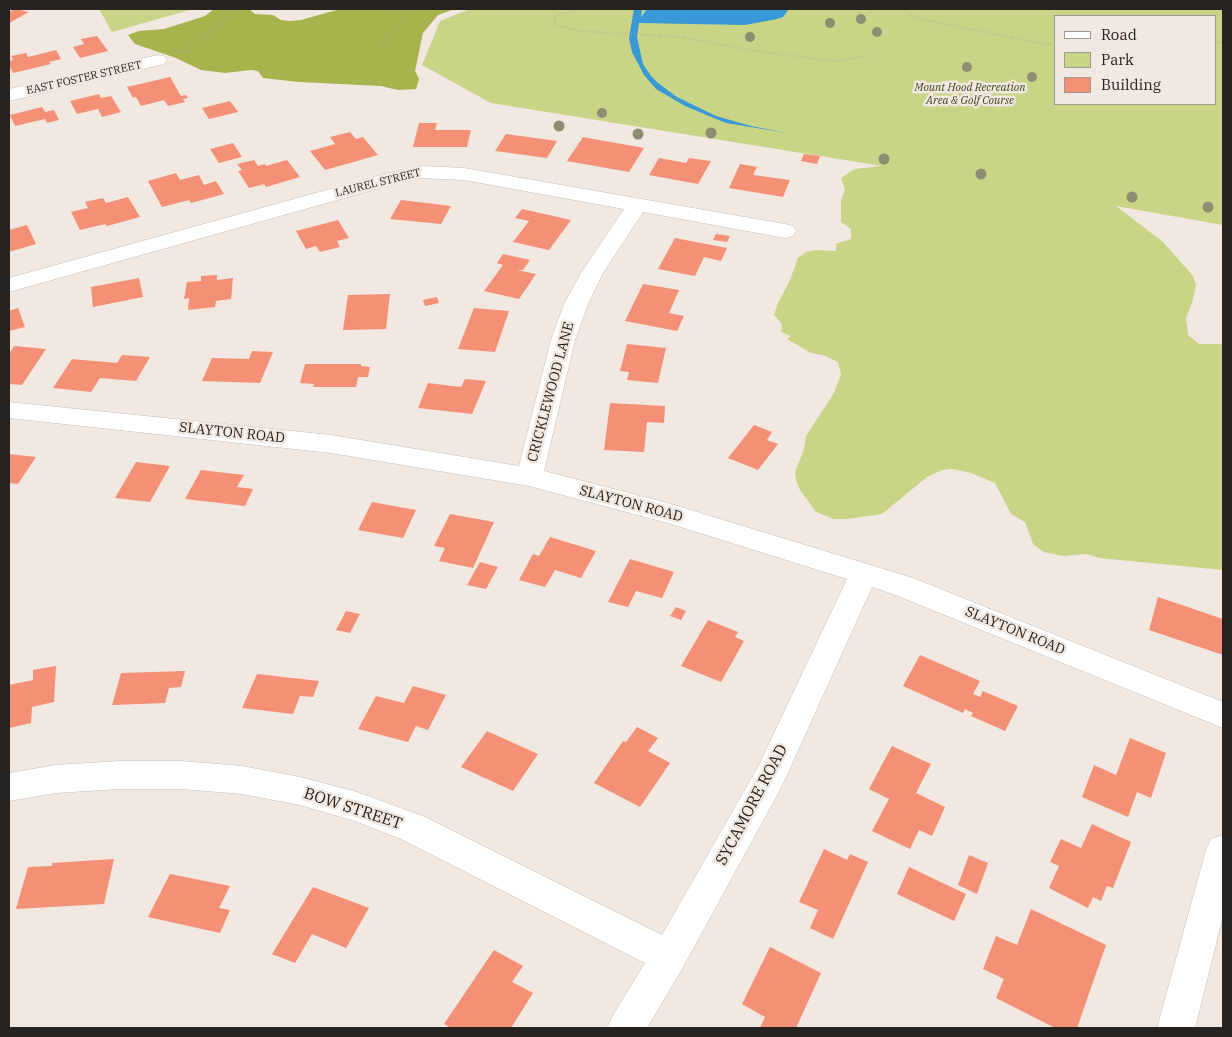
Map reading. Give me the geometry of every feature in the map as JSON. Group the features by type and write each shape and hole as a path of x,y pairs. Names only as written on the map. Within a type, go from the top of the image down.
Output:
{"street":[{"name":"EAST FOSTER STREET","path":"9,95 158,60"},
{"name":"LAUREL STREET","path":"9,285 395,177 421,172 464,174 785,231"},
{"name":"CRICKLEWOOD LANE","path":"529,477 563,340 576,304 592,273 637,205"},
{"name":"SLAYTON ROAD","path":"9,410 331,444 529,477 671,514 903,586 1223,715"},
{"name":"SYCAMORE ROAD","path":"626,1028 669,957 770,776 864,574"},
{"name":"BOW STREET","path":"9,786 56,779 119,774 181,774 242,780 300,791 358,807 413,828 669,957"},
{"path":"1176,1028 1223,850"}],"path":[{"path":"158,60 190,48 222,24 238,9"},
{"path":"382,43 402,21 402,14 391,9"},
{"path":"580,9 555,17 554,22 557,25 579,31 681,37 756,51 816,59 836,61 867,56"},
{"path":"904,9 913,16 930,21 1054,46"}],"green space":[{"path":"99,9 193,9 112,32"},
{"path":"214,9 249,9 255,14 273,15 281,20 290,21 301,20 340,9 455,9 438,15 423,33 415,71 419,79 416,89 398,90 381,86 299,82 263,78 258,71 251,70 225,73 201,70 176,58 135,44 128,35 139,31 164,29 205,16"},
{"name":"Mount Hood Recreation Area & Golf Course","path":"470,9 1223,9 1223,225 1116,206 1163,242 1193,276 1196,285 1186,318 1188,335 1199,344 1223,344 1223,570 1099,558 1087,554 1063,556 1044,552 1033,544 1025,522 1011,514 995,483 971,473 953,469 942,470 927,477 882,514 834,519 816,512 800,490 795,472 804,449 806,436 834,393 841,374 838,362 823,355 811,353 787,339 791,336 781,332 782,324 774,315 798,258 806,252 814,250 836,251 836,244 851,239 851,229 841,222 841,200 845,190 841,178 854,169 882,166 491,103 422,65 440,21"}],"water":[{"path":"634,9 642,9 641,17 647,9 789,9 783,17 745,25 639,23 637,37 643,64 651,76 677,97 716,116 751,126 787,133 726,123 685,106 656,89 644,75 632,52 629,38"}],"building":[{"path":"15,9 29,12 9,23 9,12"},
{"path":"97,36 108,51 80,58 73,47 84,44 81,39"},
{"path":"56,50 61,59 49,62 51,64 13,73 9,65 9,61 13,60 11,56 26,53 28,57"},
{"path":"170,77 181,96 186,95 188,98 183,99 185,102 168,106 164,100 141,106 136,97 133,98 127,87"},
{"path":"99,94 101,98 111,96 121,112 102,117 98,109 77,114 70,101"},
{"path":"230,101 238,112 209,119 202,108"},
{"path":"42,107 45,112 54,110 59,120 47,123 45,119 15,126 10,115"},
{"path":"419,123 437,123 435,130 471,130 467,147 413,147"},
{"path":"350,132 356,139 363,137 378,155 325,170 310,151 335,144 330,137"},
{"path":"506,134 557,141 547,158 495,151"},
{"path":"583,137 644,148 629,172 567,161"},
{"path":"233,143 242,157 219,163 210,149"},
{"path":"804,154 820,156 817,164 801,161"},
{"path":"659,158 686,163 689,158 711,161 698,184 649,175"},
{"path":"254,160 258,166 265,164 266,166 287,160 300,177 266,187 264,184 249,188 238,171 242,170 237,164"},
{"path":"740,164 757,167 753,175 790,180 783,197 729,188"},
{"path":"176,173 180,180 199,175 204,185 216,181 224,194 191,203 189,200 162,207 148,181"},
{"path":"128,197 140,217 107,226 105,224 80,230 71,212 88,208 85,202 103,198 106,203"},
{"path":"401,200 451,206 441,224 390,219"},
{"path":"522,209 571,220 549,250 513,242 529,221 515,218"},
{"path":"338,220 349,238 337,241 340,247 320,252 316,246 306,249 296,231"},
{"path":"27,225 36,244 9,252 9,230"},
{"path":"716,234 730,236 727,242 713,240"},
{"path":"675,238 727,248 721,261 704,257 695,276 658,269"},
{"path":"503,254 530,260 523,270 517,270 536,274 519,299 484,291 503,265 497,263"},
{"path":"217,275 217,280 233,278 231,299 216,301 215,307 188,310 189,298 184,299 187,282 201,281 201,276"},
{"path":"139,278 143,297 93,307 91,287"},
{"path":"643,284 679,290 669,313 684,316 677,331 625,321"},
{"path":"390,294 386,329 343,330 348,295"},
{"path":"437,297 439,303 425,306 423,300"},
{"path":"18,308 25,327 9,331 9,311"},
{"path":"474,308 509,311 495,352 458,349"},
{"path":"627,344 666,348 658,383 627,380 629,372 620,371"},
{"path":"14,346 46,349 22,385 9,384 9,354"},
{"path":"252,351 273,352 260,383 202,381 212,358 249,359"},
{"path":"122,355 150,357 136,381 100,378 91,392 53,388 72,359 117,363"},
{"path":"305,364 361,364 361,366 370,367 368,377 358,377 356,387 313,387 314,384 300,383"},
{"path":"465,379 486,381 472,414 418,408 428,383 461,387"},
{"path":"610,403 665,406 664,423 647,422 644,452 604,450"},
{"path":"754,425 772,432 767,440 778,444 758,470 728,458"},
{"path":"9,454 36,457 18,484 9,483"},
{"path":"136,462 170,466 150,502 115,498"},
{"path":"201,470 244,475 237,487 253,489 245,506 185,499"},
{"path":"372,502 416,510 403,538 358,530"},
{"path":"450,514 494,522 473,568 439,561 445,548 434,546"},
{"path":"550,537 596,551 581,578 555,570 545,587 519,580 533,554 539,556"},
{"path":"630,559 674,572 662,598 636,591 628,607 608,602"},
{"path":"480,562 498,567 486,589 467,585"},
{"path":"1158,597 1223,619 1223,655 1149,630"},
{"path":"676,607 686,611 681,620 670,616"},
{"path":"346,611 360,614 350,633 336,630"},
{"path":"708,620 738,632 735,637 744,641 721,682 681,666"},
{"path":"920,655 980,681 973,694 980,697 983,691 1018,706 1005,731 971,716 973,713 965,709 963,713 903,686"},
{"path":"56,666 54,702 32,707 31,723 9,728 9,685 33,680 33,670"},
{"path":"185,671 181,687 169,688 165,703 112,705 121,673"},
{"path":"257,674 319,681 313,697 300,696 293,714 242,708"},
{"path":"413,686 446,695 428,730 416,726 408,742 358,729 376,696 404,703"},
{"path":"637,727 658,738 648,751 670,763 640,807 594,783 623,741 626,742"},
{"path":"487,731 538,754 513,791 461,767"},
{"path":"1130,738 1166,753 1151,798 1137,792 1128,817 1082,797 1094,765 1116,775"},
{"path":"892,746 931,764 916,793 945,807 932,836 919,830 910,849 872,831 889,799 869,789"},
{"path":"1092,824 1131,842 1113,888 1107,886 1101,901 1093,897 1088,908 1049,888 1059,866 1050,862 1061,839 1081,848"},
{"path":"824,849 847,860 850,854 868,862 833,939 810,928 818,910 799,902"},
{"path":"969,855 988,863 977,894 958,885"},
{"path":"114,859 104,904 16,909 28,867 52,866 52,863"},
{"path":"909,867 966,894 954,921 897,894"},
{"path":"170,874 230,886 219,908 230,910 220,933 148,917"},
{"path":"313,887 369,908 346,948 312,934 295,963 272,954"},
{"path":"1031,909 1106,945 1077,1028 1055,1028 996,998 1004,979 983,969 996,936 1017,945"},
{"path":"770,947 821,973 796,1028 760,1028 765,1017 742,1004"},
{"path":"494,950 523,966 512,982 533,993 511,1028 451,1028 444,1024"}]}
